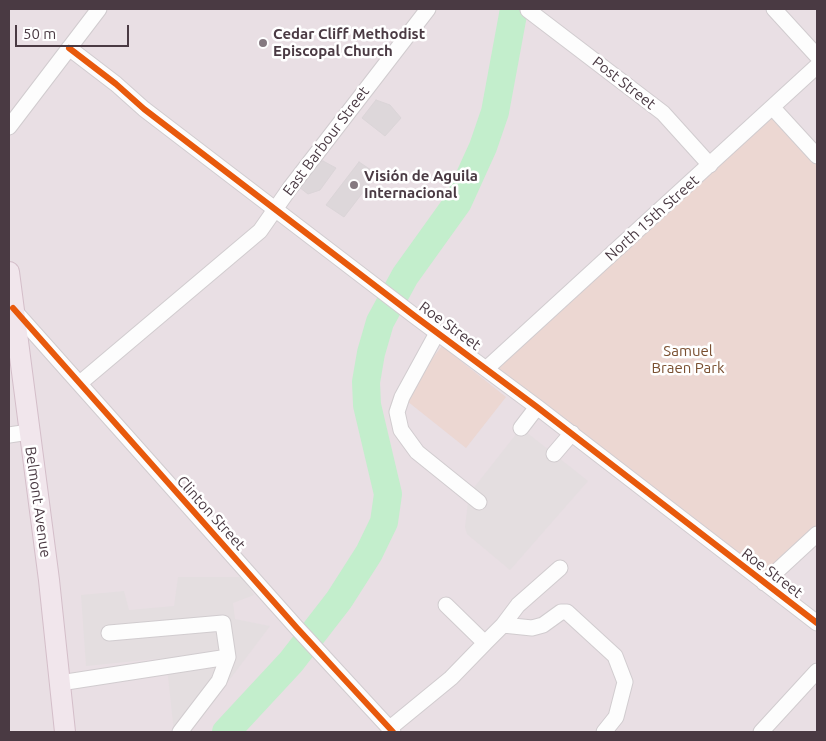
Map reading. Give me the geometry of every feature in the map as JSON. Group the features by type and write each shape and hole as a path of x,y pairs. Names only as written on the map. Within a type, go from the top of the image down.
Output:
{"main road":[{"name":"Belmont Avenue","path":"9,272 11,308 29,432 66,732"}],"street":[{"path":"9,127 99,9"},
{"name":"East Barbour Street","path":"80,384 260,231 428,9"},
{"path":"774,9 817,56"},
{"name":"Post Street","path":"528,10 663,113 710,165"},
{"name":"Roe Street","path":"69,48 116,84 144,109 437,333 572,433 817,623"},
{"name":"North 15th Street","path":"486,369 817,66"},
{"path":"773,108 817,156"},
{"name":"Clinton Street","path":"11,308 297,628 392,730"},
{"path":"437,333 402,397 397,412 401,430 417,452 479,502"},
{"path":"521,428 537,407"},
{"path":"9,435 29,432"},
{"path":"554,454 572,433"},
{"path":"764,583 817,534"},
{"path":"392,730 451,678 503,625 518,604 560,568"},
{"path":"446,605 485,644"},
{"path":"503,625 532,628 543,625 561,612 567,612 615,656 625,682 616,717 604,732"},
{"path":"109,633 223,623 228,657 218,681 180,732"},
{"path":"60,683 228,657"},
{"path":"761,732 817,671"}],"shaded area":[{"path":"9,9 817,9 817,732 9,732"},
{"path":"521,428 588,481 510,570 467,534 465,527 469,494"},
{"path":"178,577 242,577 254,595 233,603 235,619 270,626 190,732 174,732 166,658 86,666 81,595 124,591 129,610 174,606"}],"green space":[{"name":"Samuel Braen Park","path":"774,106 817,155 817,539 768,585 487,368"},
{"path":"442,346 506,397 466,448 402,397"}],"building":[{"path":"376,100 390,105 401,118 385,136 362,118"},
{"path":"323,161 336,168 320,190 308,194 299,187 316,162"},
{"path":"359,162 377,174 344,217 326,205"}],"waterway":[{"path":"226,732 291,662 339,600 369,553 384,522 388,494 367,405 366,382 371,353 380,322 405,276 458,202 483,147 495,112 514,9"}],"cycle path":[{"path":"69,48 116,84 144,109 537,407 817,623"},
{"path":"13,308 297,628 393,732"}],"place":[{"name":"Cedar Cliff Methodist Episcopal Church","path":"263,43"},
{"name":"Visión de Aguila Internacional","path":"354,185"}]}
